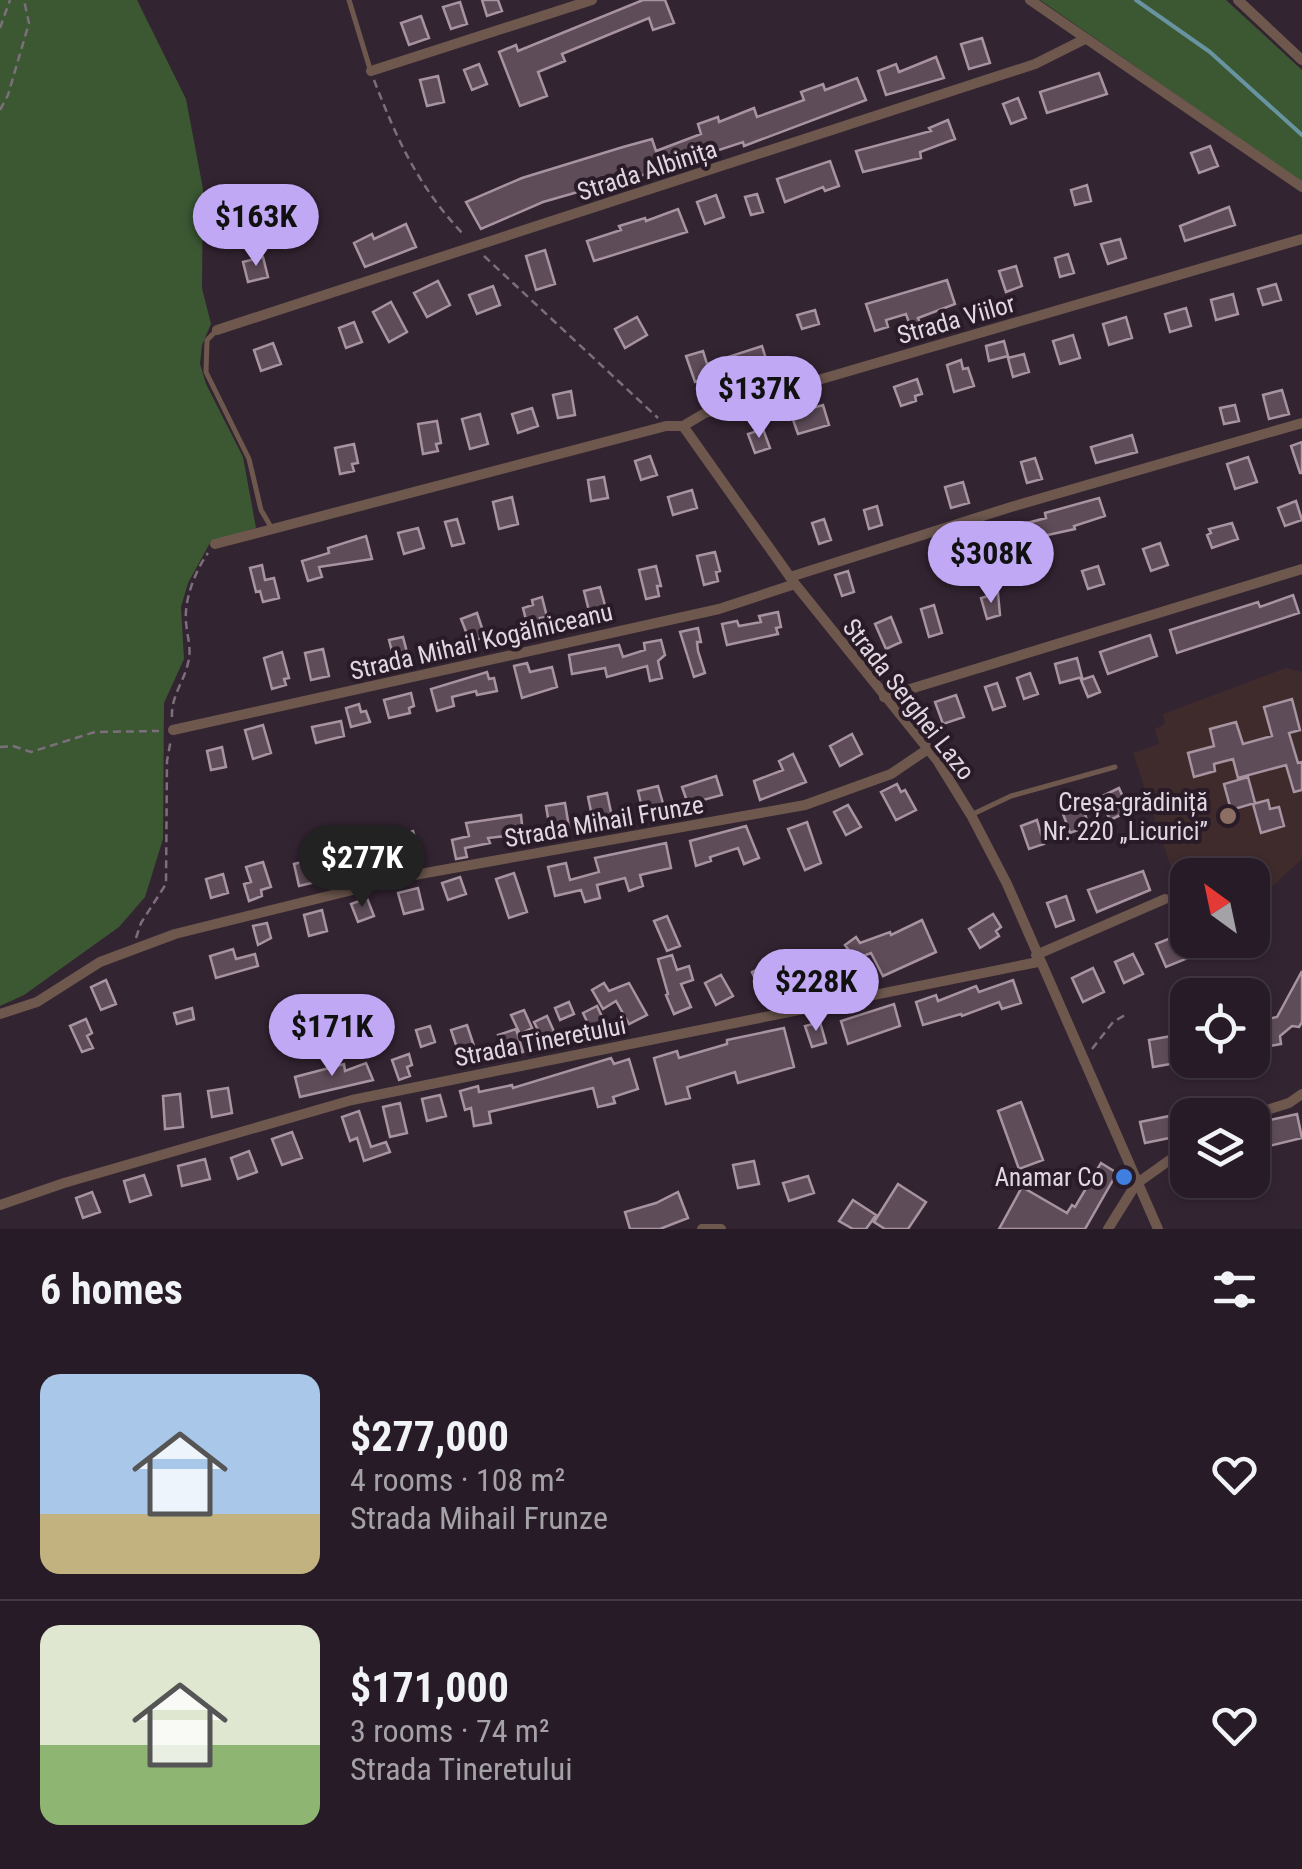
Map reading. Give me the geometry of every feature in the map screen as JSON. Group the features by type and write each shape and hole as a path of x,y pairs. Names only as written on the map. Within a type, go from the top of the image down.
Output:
{"street":[{"path":"370,71 592,0"},
{"path":"1030,0 1302,187"},
{"path":"1238,0 1302,60"},
{"name":"Strada Albinița","path":"217,330 1004,74 1050,57 1085,38"},
{"name":"Strada Viilor","path":"215,544 666,426 684,426 705,413 1302,239"},
{"name":"Strada Mihail Kogălniceanu","path":"173,730 719,609 992,512 1302,424"},
{"name":"Strada Serghei Lazo","path":"684,426 792,581 928,749 971,814 1006,884 1158,1229"},
{"path":"884,697 1302,570"},
{"name":"Strada Mihail Frunze","path":"0,1014 37,1002 100,962 175,934 410,876 804,806 891,774 928,749"},
{"name":"Strada Tineretului","path":"0,1205 64,1182 352,1100 1037,958 1164,899"},
{"path":"1270,1109 1302,1094"},
{"path":"1108,1229 1136,1184 1170,1160"},
{"path":"702,1229 720,1229"}],"lane":[{"path":"348,0 370,71"},
{"path":"217,330 208,340 206,372 250,459 260,510 268,526 274,528"},
{"path":"971,814 1011,796 1115,767"}],"path":[{"path":"0,28 10,0"},
{"path":"0,110 29,23 24,0"},
{"path":"370,71 404,155 448,218 475,248 666,426"},
{"path":"132,948 141,922 166,884 171,705 189,662 185,618 188,600 200,565 215,544"},
{"path":"0,748 13,746 31,752 95,732 173,730"},
{"path":"1084,1060 1102,1034 1124,1014"}],"shaded area":[{"name":"Creșa-grădiniță Nr. 220 „Licurici”","path":"1286,668 1302,672 1302,859 1270,888 1270,858 1170,858 1170,865 1133,753 1159,744 1155,729 1165,724 1163,714"}],"green space":[{"path":"0,0 137,0 186,99 203,189 202,288 211,324 202,345 200,364 243,457 256,528 211,541 188,583 181,607 184,659 164,703 163,839 145,897 119,927 24,995 0,1006"},
{"path":"1040,0 1226,0 1302,70 1302,182"}],"building":[{"path":"482,0 498,0 502,11 487,16"},
{"path":"643,0 665,0 674,23 653,30 649,18 562,54 565,61 538,72 547,96 520,106 499,52 516,45 518,51"},
{"path":"460,2 467,24 451,29 443,7"},
{"path":"421,16 429,38 409,45 401,23"},
{"path":"982,38 990,63 969,69 961,44"},
{"path":"936,57 944,78 886,95 878,71 896,64 899,72"},
{"path":"479,64 487,84 472,90 464,70"},
{"path":"1099,73 1107,94 1047,113 1040,92"},
{"path":"438,76 444,102 427,106 420,80"},
{"path":"857,78 866,100 744,146 743,142 610,186 609,183 543,202 481,229 466,202 522,178 652,139 656,151 701,134 698,124 718,117 719,122 754,108 757,117 804,100 801,92 823,84 825,90"},
{"path":"1018,98 1026,118 1011,124 1003,104"},
{"path":"948,120 955,139 920,152 921,158 863,172 856,151 931,131 929,128"},
{"path":"1210,146 1218,166 1199,173 1191,153"},
{"path":"830,161 839,186 825,191 823,187 785,202 777,179"},
{"path":"1087,185 1091,201 1075,205 1071,190"},
{"path":"757,194 763,212 751,215 745,197"},
{"path":"716,195 724,217 705,224 697,202"},
{"path":"1229,207 1235,225 1185,241 1180,226"},
{"path":"678,209 687,232 594,261 587,241 621,230 619,226"},
{"path":"406,224 416,247 365,267 354,243 372,234 374,239"},
{"path":"1120,239 1126,258 1108,264 1101,244"},
{"path":"545,250 555,284 536,290 526,256"},
{"path":"1068,254 1074,273 1060,277 1055,258"},
{"path":"263,257 268,277 248,282 243,262"},
{"path":"1016,266 1022,286 1006,292 999,271"},
{"path":"947,280 955,304 918,318 923,331 913,334 906,314 886,320 888,327 875,331 866,304"},
{"path":"438,281 450,305 427,317 414,293"},
{"path":"1276,284 1281,300 1263,305 1258,289"},
{"path":"493,286 500,305 477,314 469,295"},
{"path":"1233,294 1238,314 1216,320 1211,300"},
{"path":"391,302 407,332 389,342 373,312"},
{"path":"1186,308 1191,326 1170,332 1165,314"},
{"path":"815,310 819,324 802,329 797,315"},
{"path":"637,317 647,335 625,348 615,329"},
{"path":"1126,317 1132,338 1109,345 1103,324"},
{"path":"354,322 362,342 346,348 339,328"},
{"path":"1073,335 1080,358 1060,364 1053,341"},
{"path":"1004,341 1008,356 989,361 986,346"},
{"path":"273,343 281,364 261,371 254,350"},
{"path":"762,346 767,362 739,371 741,378 723,383 721,373 695,382 686,356 703,351 707,364"},
{"path":"1024,354 1029,372 1013,377 1008,358"},
{"path":"961,360 974,386 954,392 947,365"},
{"path":"917,379 922,394 915,396 916,401 901,406 894,387"},
{"path":"1282,390 1289,414 1269,419 1263,395"},
{"path":"571,391 575,415 558,418 553,395"},
{"path":"823,405 829,425 798,434 791,414"},
{"path":"1235,405 1239,421 1224,424 1220,408"},
{"path":"532,408 538,426 518,433 512,414"},
{"path":"480,414 488,444 470,449 462,419"},
{"path":"437,421 441,443 436,444 438,451 423,454 418,424"},
{"path":"763,429 770,448 755,453 748,434"},
{"path":"1132,435 1137,452 1096,463 1091,447"},
{"path":"1302,442 1302,473 1300,473 1291,446"},
{"path":"354,444 358,463 352,464 354,471 340,474 335,448"},
{"path":"650,456 657,475 641,480 635,461"},
{"path":"1248,457 1257,482 1235,489 1227,464"},
{"path":"1035,458 1042,479 1027,483 1021,462"},
{"path":"604,477 608,498 591,501 588,480"},
{"path":"963,482 969,503 951,508 945,487"},
{"path":"692,490 697,508 673,515 668,497"},
{"path":"512,497 518,524 499,529 493,502"},
{"path":"1099,498 1105,516 1074,526 1075,529 1034,538 1038,554 1016,559 1008,528"},
{"path":"1296,501 1302,520 1285,526 1278,508"},
{"path":"877,506 882,525 869,529 864,510"},
{"path":"457,519 464,543 452,546 445,522"},
{"path":"824,519 831,540 819,544 812,523"},
{"path":"1232,523 1238,539 1212,548 1209,529"},
{"path":"418,528 424,548 404,554 398,533"},
{"path":"366,536 372,559 319,567 322,577 308,581 302,561"},
{"path":"1160,543 1168,565 1151,571 1143,549"},
{"path":"715,552 720,571 716,572 718,581 704,585 697,556"},
{"path":"262,565 265,580 274,578 279,598 263,602 260,591 256,592 250,568"},
{"path":"656,566 659,596 646,599 639,570"},
{"path":"1098,566 1104,584 1088,589 1082,571"},
{"path":"848,571 854,592 842,596 835,575"},
{"path":"600,587 606,609 601,610 604,620 592,623 584,591"},
{"path":"998,593 1000,615 987,619 981,598"},
{"path":"1293,595 1299,613 1177,653 1170,630"},
{"path":"542,597 547,617 540,618 542,624 528,628 523,608"},
{"path":"934,605 942,633 929,637 921,609"},
{"path":"778,612 778,634 727,645 722,624 761,622 759,616"},
{"path":"477,613 485,637 470,642 461,619"},
{"path":"891,617 901,642 886,649 875,624"},
{"path":"698,628 698,651 705,673 694,677 680,632"},
{"path":"1150,635 1157,656 1108,674 1100,652"},
{"path":"403,637 408,656 394,659 389,640"},
{"path":"661,640 665,655 658,661 662,678 650,681 647,666 607,677 605,668 572,674 569,655 619,645 623,657 645,650 644,643"},
{"path":"323,649 329,676 311,680 305,653"},
{"path":"282,652 289,678 284,679 286,685 272,689 264,658"},
{"path":"1077,658 1082,677 1060,683 1055,664"},
{"path":"527,663 530,672 552,667 557,687 522,698 514,666"},
{"path":"487,672 489,679 494,678 497,691 452,697 454,706 437,711 431,689"},
{"path":"1030,673 1038,694 1024,699 1017,678"},
{"path":"1093,676 1100,692 1088,697 1081,680"},
{"path":"997,683 1005,706 993,710 985,687"},
{"path":"411,693 414,706 409,708 410,713 389,718 384,700"},
{"path":"956,695 964,717 943,724 935,702"},
{"path":"1292,699 1300,730 1289,733 1298,763 1302,762 1302,790 1294,792 1286,765 1238,778 1233,759 1214,764 1215,771 1194,777 1188,753 1214,746 1210,729 1236,722 1243,744 1272,736 1264,707"},
{"path":"359,704 370,722 351,727 346,708"},
{"path":"341,721 344,736 316,743 312,727"},
{"path":"263,725 271,753 253,759 245,730"},
{"path":"852,734 862,754 840,766 830,746"},
{"path":"222,747 226,767 211,770 207,751"},
{"path":"793,754 806,782 760,800 754,781 783,770 779,761"},
{"path":"716,776 722,795 688,804 682,787"},
{"path":"1248,777 1255,803 1231,810 1224,784"},
{"path":"897,784 916,810 896,820 881,792"},
{"path":"658,786 664,807 643,812 638,791"},
{"path":"1119,788 1129,811 1110,820 1100,797"},
{"path":"607,793 612,817 593,821 588,797"},
{"path":"1268,800 1270,809 1279,807 1284,826 1261,833 1253,804"},
{"path":"565,803 569,827 550,830 546,806"},
{"path":"848,805 861,827 846,835 834,812"},
{"path":"1082,805 1089,826 1070,833 1062,811"},
{"path":"521,815 523,834 488,838 490,843 465,848 467,857 456,859 452,840 469,836 466,823"},
{"path":"1037,820 1044,844 1029,849 1021,826"},
{"path":"807,822 821,863 805,870 788,829"},
{"path":"746,826 759,858 744,864 738,848 696,866 690,841"},
{"path":"413,831 422,860 402,866 393,837"},
{"path":"666,843 671,868 640,875 643,886 629,891 625,878 597,885 600,898 585,902 581,890 555,896 548,867 566,863 570,880 599,872 595,858"},
{"path":"372,846 377,866 342,877 338,858"},
{"path":"318,858 324,880 299,886 294,864"},
{"path":"263,862 271,887 249,901 244,884 251,882 246,867"},
{"path":"1143,871 1150,890 1097,912 1088,890"},
{"path":"514,873 527,912 509,918 496,879"},
{"path":"223,874 228,893 211,898 206,879"},
{"path":"460,877 466,894 448,900 442,883"},
{"path":"418,888 423,909 404,914 398,893"},
{"path":"1066,896 1074,920 1056,927 1047,903"},
{"path":"367,898 374,916 358,922 351,904"},
{"path":"322,910 327,931 309,936 304,915"},
{"path":"993,914 1001,927 996,931 999,936 980,948 969,929"},
{"path":"667,916 680,946 667,951 654,921"},
{"path":"922,920 936,952 883,976 871,953 855,959 845,945 856,937 860,943 890,932 891,935"},
{"path":"267,923 271,938 258,945 253,926"},
{"path":"1170,938 1170,958 1188,958 1166,967 1156,944"},
{"path":"233,949 236,959 255,954 258,966 216,978 210,956"},
{"path":"1133,954 1143,974 1124,983 1115,962"},
{"path":"672,955 677,970 689,966 693,980 681,984 691,1007 674,1014 658,959"},
{"path":"850,958 861,978 831,992 822,977 800,989 796,981 763,997 752,972 769,964 776,977 806,961 809,966 820,959 827,971"},
{"path":"1093,968 1104,992 1083,1002 1072,978"},
{"path":"1302,971 1302,1022 1280,1036 1281,1044 1270,1046 1270,1018 1277,1017"},
{"path":"721,975 733,996 716,1005 705,983"},
{"path":"106,980 116,1004 101,1010 91,987"},
{"path":"1013,980 1021,1003 1002,1009 999,1002 923,1025 916,1002 936,995 938,1001 976,986 979,992"},
{"path":"604,983 609,991 629,983 647,1015 629,1024 616,1001 603,1009 592,990"},
{"path":"569,1002 574,1014 560,1020 555,1008"},
{"path":"894,1004 900,1026 848,1044 841,1021"},
{"path":"597,1006 605,1023 591,1030 583,1013"},
{"path":"192,1008 194,1019 177,1024 174,1013"},
{"path":"524,1010 532,1028 520,1034 511,1015"},
{"path":"547,1016 556,1036 544,1042 534,1022"},
{"path":"86,1019 92,1033 87,1036 93,1048 82,1052 70,1026"},
{"path":"820,1022 826,1043 812,1047 805,1026"},
{"path":"467,1025 478,1058 462,1063 451,1030"},
{"path":"430,1026 435,1042 421,1047 416,1030"},
{"path":"784,1028 794,1067 738,1083 735,1072 687,1087 690,1098 666,1104 654,1058 677,1051 679,1058 727,1044 727,1040"},
{"path":"516,1029 523,1052 506,1058 498,1035"},
{"path":"1170,1036 1170,1064 1153,1067 1149,1040"},
{"path":"409,1054 410,1076 399,1080 392,1060"},
{"path":"611,1058 614,1064 629,1059 638,1089 613,1097 615,1103 598,1107 593,1088 489,1112 491,1123 474,1126 471,1108 465,1110 460,1091 478,1086 479,1092 512,1085 513,1088"},
{"path":"366,1063 373,1080 300,1097 295,1077 344,1064 345,1071"},
{"path":"228,1088 232,1113 212,1117 208,1091"},
{"path":"180,1094 183,1127 165,1129 163,1096"},
{"path":"440,1095 446,1116 427,1121 422,1099"},
{"path":"1021,1102 1043,1160 1019,1169 998,1111"},
{"path":"400,1103 407,1133 390,1137 383,1107"},
{"path":"359,1111 371,1147 386,1142 390,1152 364,1161 357,1138 350,1141 342,1117"},
{"path":"1297,1114 1302,1138 1270,1146 1270,1120"},
{"path":"1170,1116 1170,1138 1145,1143 1140,1122"},
{"path":"292,1132 302,1158 282,1165 272,1139"},
{"path":"249,1151 257,1172 238,1179 231,1158"},
{"path":"205,1159 210,1179 182,1186 178,1166"},
{"path":"754,1161 759,1184 738,1188 733,1165"},
{"path":"1101,1163 1117,1173 1085,1229 999,1229 1022,1187 1067,1213 1072,1205 1075,1207"},
{"path":"144,1175 151,1195 130,1202 124,1181"},
{"path":"808,1176 814,1193 789,1201 783,1183"},
{"path":"898,1184 926,1202 908,1229 885,1229 874,1222"},
{"path":"92,1192 100,1212 83,1218 76,1198"},
{"path":"678,1192 688,1218 660,1229 630,1229 625,1212"},
{"path":"853,1200 876,1215 866,1229 853,1229 839,1221"}],"waterway":[{"path":"1136,0 1210,52 1302,135"}],"place":[{"name":"Creșa-grădiniță Nr. 220 „Licurici”","path":"1228,816"},
{"name":"Anamar Co","path":"1124,1177"}]}
